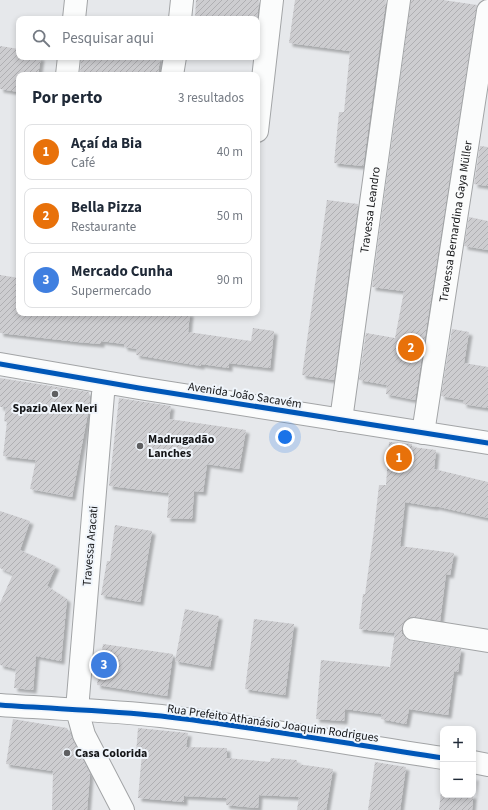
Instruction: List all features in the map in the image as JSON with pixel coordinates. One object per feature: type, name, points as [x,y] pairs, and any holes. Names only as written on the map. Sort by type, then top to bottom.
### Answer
[{"type":"street","points":[[74,16],[76,0]]},
{"type":"street","points":[[180,16],[182,0]]},
{"type":"street","points":[[260,105],[272,0]]},
{"type":"street","name":"Travessa Leandro","points":[[341,420],[399,0]]},
{"type":"street","name":"Travessa Bernardina Gaya Müller","points":[[423,433],[488,11]]},
{"type":"street","points":[[67,72],[69,60]]},
{"type":"street","points":[[172,72],[174,60]]},
{"type":"street","name":"Avenida João Sacavém","points":[[0,364],[488,443]]},
{"type":"street","name":"Travessa Aracati","points":[[77,710],[104,382]]},
{"type":"street","points":[[414,629],[488,641]]},
{"type":"street","name":"Rua Prefeito Athanásio Joaquim Rodrigues","points":[[0,705],[100,710],[162,716],[440,758]]},
{"type":"street","points":[[77,710],[84,735],[123,810]]},
{"type":"street","points":[[476,763],[488,765]]},
{"type":"building","points":[[196,0],[259,0],[257,16],[195,16]]},
{"type":"building","points":[[295,0],[386,0],[363,166],[334,163],[339,112],[344,112],[350,51],[289,43]]},
{"type":"building","points":[[411,0],[443,0],[477,5],[415,400],[386,394],[387,385],[359,380],[366,333],[395,338],[404,291],[372,287]]},
{"type":"building","points":[[0,46],[16,49],[16,60],[40,60],[38,72],[16,72],[16,92],[0,89]]},
{"type":"building","points":[[81,60],[160,60],[158,72],[80,72]]},
{"type":"building","points":[[480,146],[488,147],[488,186],[474,184]]},
{"type":"building","points":[[327,200],[358,204],[334,380],[302,375]]},
{"type":"building","points":[[469,217],[488,221],[488,250],[464,246]]},
{"type":"building","points":[[0,275],[16,278],[16,316],[190,316],[188,332],[251,341],[253,328],[274,331],[270,368],[229,363],[229,368],[201,364],[201,366],[136,355],[137,349],[124,347],[124,344],[101,341],[101,344],[78,342],[0,333]]},
{"type":"building","points":[[452,329],[469,332],[464,363],[488,367],[488,408],[463,404],[464,400],[441,396]]},
{"type":"building","points":[[0,378],[89,392],[90,402],[72,497],[30,489],[36,460],[3,456],[7,422],[4,421],[6,407],[0,407]]},
{"type":"building","points":[[119,398],[171,406],[169,419],[246,430],[239,469],[207,464],[203,492],[194,491],[192,519],[167,518],[169,493],[109,486]]},
{"type":"building","points":[[389,442],[412,444],[412,447],[436,450],[434,469],[488,482],[488,518],[435,506],[405,502],[400,546],[454,553],[450,575],[446,574],[440,621],[410,617],[404,621],[402,627],[402,634],[412,641],[461,649],[458,672],[454,671],[448,715],[409,709],[406,724],[381,719],[382,714],[345,709],[344,721],[316,719],[321,660],[390,667],[395,633],[359,629],[363,594],[365,594],[374,530],[379,485],[386,485]]},
{"type":"building","points":[[0,511],[30,521],[20,550],[56,566],[47,586],[67,599],[61,661],[36,656],[33,690],[14,688],[16,669],[0,665],[0,603],[13,574],[0,568]]},
{"type":"building","points":[[115,525],[152,531],[140,602],[101,595],[107,561],[110,561]]},
{"type":"building","points":[[185,609],[219,616],[210,667],[175,661]]},
{"type":"building","points":[[254,619],[294,624],[285,695],[245,689]]},
{"type":"building","points":[[103,644],[173,654],[167,696],[97,685]]},
{"type":"building","points":[[13,719],[67,728],[90,774],[87,810],[52,810],[53,771],[6,764]]},
{"type":"building","points":[[138,728],[188,733],[186,747],[227,748],[227,758],[270,762],[271,758],[297,760],[297,764],[333,769],[326,810],[297,810],[299,797],[259,795],[258,808],[226,805],[226,798],[184,796],[184,802],[138,798],[142,753],[136,753]]},
{"type":"building","points":[[375,762],[406,767],[400,810],[368,810]]},
{"type":"building","points":[[440,798],[473,798],[472,810],[439,810]]},
{"type":"cycle path","points":[[0,364],[139,388],[488,443]]},
{"type":"cycle path","points":[[0,705],[141,714],[196,720],[440,758]]},
{"type":"place","name":"Bella Pizza","points":[[411,348]]},
{"type":"place","name":"Spazio Alex Neri","points":[[55,394]]},
{"type":"place","name":"Madrugadão Lanches","points":[[140,446]]},
{"type":"place","name":"Açaí da Bia","points":[[399,458]]},
{"type":"place","name":"Mercado Cunha","points":[[104,665]]},
{"type":"place","name":"Casa Colorida","points":[[67,753]]}]
